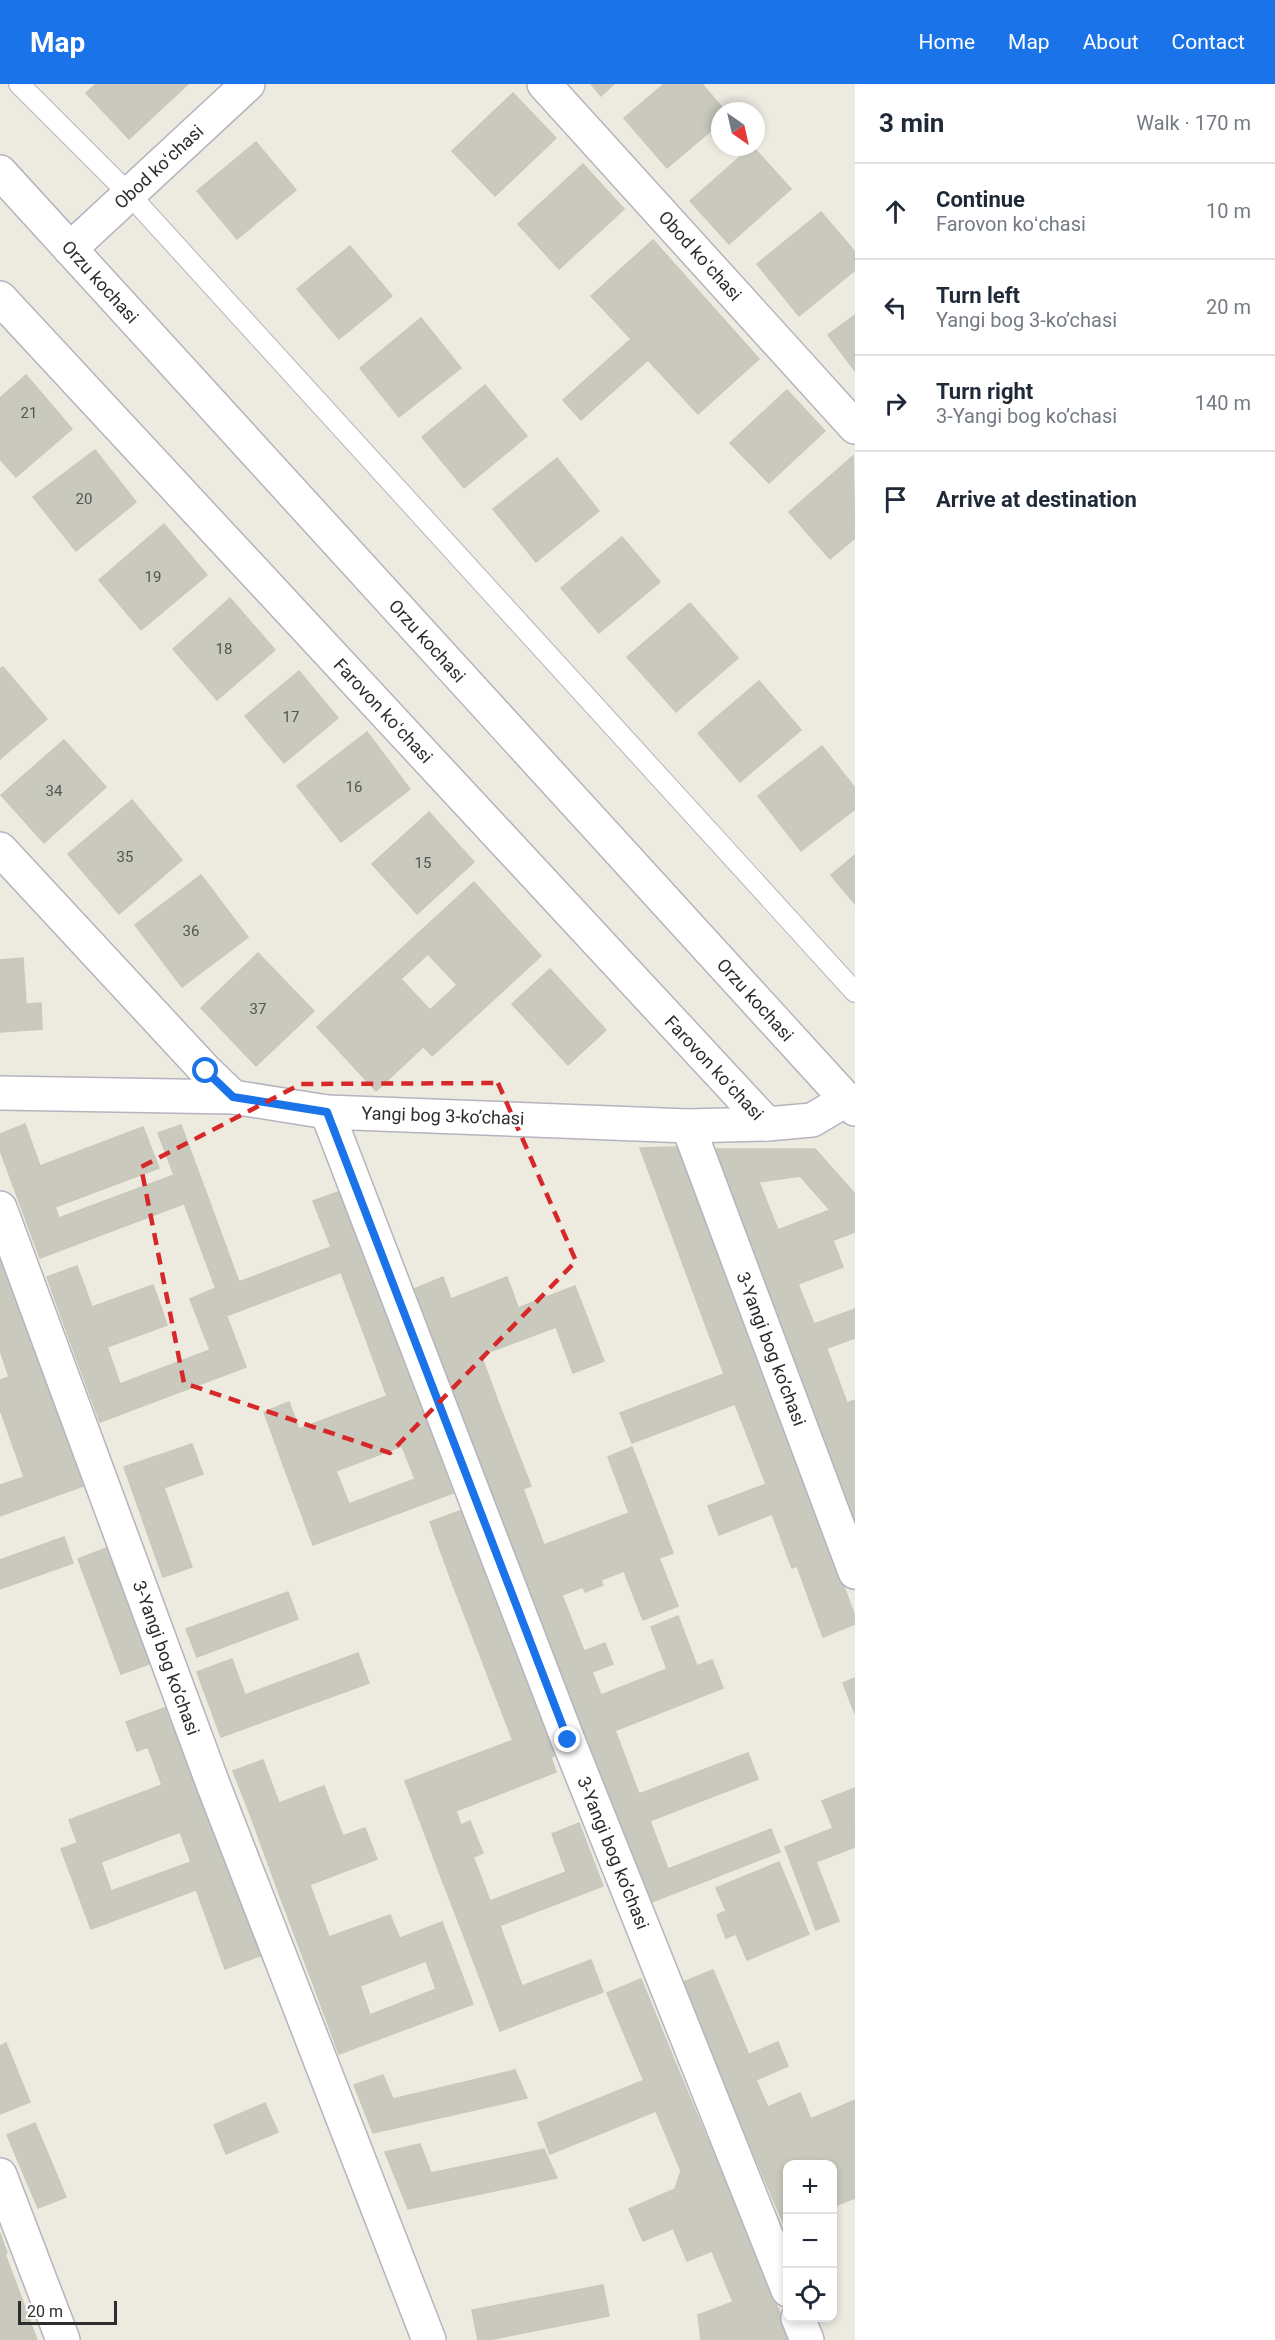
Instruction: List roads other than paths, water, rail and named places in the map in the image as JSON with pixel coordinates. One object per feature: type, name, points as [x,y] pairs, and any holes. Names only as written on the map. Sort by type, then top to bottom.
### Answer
[{"type":"street","name":"Obod koʻchasi","points":[[70,249],[248,84]]},
{"type":"street","name":"Obod koʻchasi","points":[[544,84],[855,427]]},
{"type":"street","name":"Orzu kochasi","points":[[0,172],[851,1105]]},
{"type":"street","name":"Farovon koʻchasi","points":[[0,298],[767,1124]]},
{"type":"street","points":[[0,849],[198,1063],[233,1097]]},
{"type":"street","name":"Yangi bog 3-koʼchasi","points":[[0,1093],[233,1097],[327,1112],[688,1126],[767,1124],[812,1120],[851,1105]]},
{"type":"street","name":"3-Yangi bog koʼchasi","points":[[327,1112],[563,1729],[783,2278]]},
{"type":"street","name":"3-Yangi bog koʼchasi","points":[[688,1126],[855,1572]]},
{"type":"street","name":"3-Yangi bog koʼchasi","points":[[0,1208],[213,1784],[429,2340]]},
{"type":"street","points":[[0,2175],[63,2340]]},
{"type":"street","points":[[800,2322],[807,2340]]},
{"type":"lane","points":[[19,84],[129,194],[855,993]]}]
